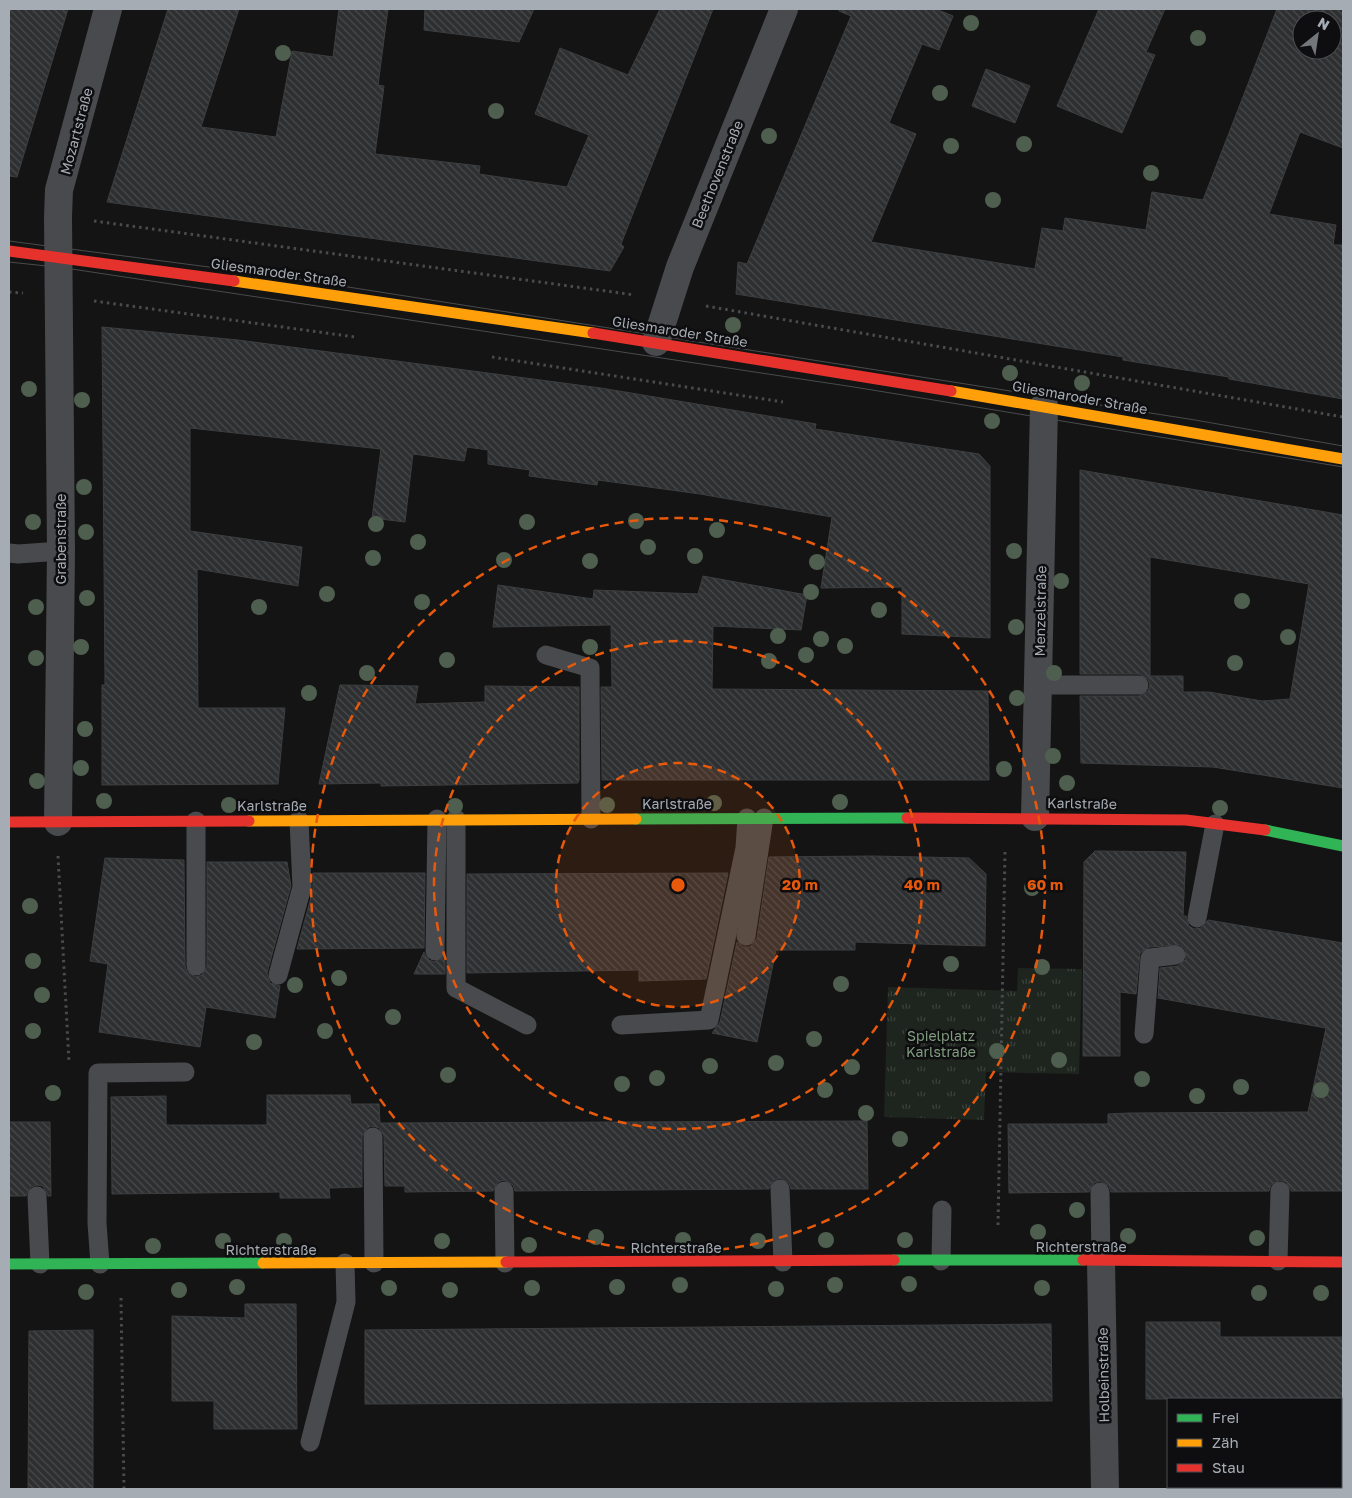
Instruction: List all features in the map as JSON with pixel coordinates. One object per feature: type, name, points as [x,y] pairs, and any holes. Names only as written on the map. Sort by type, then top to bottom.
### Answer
[{"type":"street","name":"Mozartstraße","points":[[58,256],[59,190],[108,9]]},
{"type":"street","name":"Beethovenstraße","points":[[656,342],[680,267],[784,9]]},
{"type":"street","name":"Gliesmaroder Straße","points":[[9,251],[58,256],[656,342],[1044,406],[1343,459]]},
{"type":"street","name":"Grabenstraße","points":[[58,256],[61,551],[58,822]]},
{"type":"street","name":"Menzelstraße","points":[[1036,817],[1044,406]]},
{"type":"street","name":"Karlstraße","points":[[9,822],[1036,817],[1186,820],[1274,831],[1343,846]]},
{"type":"street","name":"Richterstraße","points":[[9,1264],[998,1260],[1343,1262]]},
{"type":"street","name":"Holbeinstraße","points":[[1101,1261],[1105,1489]]},
{"type":"lane","points":[[9,553],[61,551]]},
{"type":"lane","points":[[546,655],[590,668],[591,819]]},
{"type":"lane","points":[[1038,685],[1139,685]]},
{"type":"lane","points":[[746,936],[755,818]]},
{"type":"lane","points":[[621,1025],[709,1020],[745,848],[755,818]]},
{"type":"lane","points":[[435,952],[437,819]]},
{"type":"lane","points":[[456,819],[456,988],[527,1025]]},
{"type":"lane","points":[[196,820],[196,966]]},
{"type":"lane","points":[[278,975],[302,887],[299,820]]},
{"type":"lane","points":[[1196,918],[1215,824]]},
{"type":"lane","points":[[1144,1034],[1150,958],[1176,955]]},
{"type":"lane","points":[[100,1264],[97,1224],[98,1074],[185,1072]]},
{"type":"lane","points":[[373,1137],[374,1263]]},
{"type":"lane","points":[[780,1189],[783,1262]]},
{"type":"lane","points":[[504,1191],[505,1263]]},
{"type":"lane","points":[[1278,1261],[1280,1191]]},
{"type":"lane","points":[[1100,1192],[1101,1261]]},
{"type":"lane","points":[[37,1196],[40,1264]]},
{"type":"lane","points":[[941,1261],[942,1210]]},
{"type":"lane","points":[[310,1442],[346,1302],[345,1263]]},
{"type":"path","points":[[58,217],[670,300],[1343,417]]},
{"type":"path","points":[[9,292],[363,338]]},
{"type":"path","points":[[488,356],[789,402]]},
{"type":"path","points":[[998,1260],[1005,846],[1036,817]]},
{"type":"path","points":[[58,822],[69,1068]]},
{"type":"path","points":[[120,1264],[124,1489]]},
{"type":"green space","name":"Spielplatz Karlstraße","points":[[1018,968],[1082,969],[1079,1074],[986,1072],[984,1120],[884,1117],[888,987],[1017,991]]},
{"type":"building","points":[[9,9],[68,9],[17,177],[9,176]]},
{"type":"building","points":[[168,9],[239,9],[201,127],[276,137],[292,51],[333,57],[339,9],[388,9],[378,85],[384,86],[375,154],[480,166],[479,174],[567,187],[589,135],[535,114],[560,48],[628,75],[660,9],[713,9],[621,244],[624,247],[610,271],[107,202]]},
{"type":"building","points":[[425,9],[534,9],[519,42],[424,30]]},
{"type":"building","points":[[839,9],[936,9],[953,16],[939,50],[922,44],[889,123],[916,134],[871,242],[1035,269],[1042,228],[1063,231],[1065,218],[1146,230],[1152,192],[1203,200],[1277,9],[1343,9],[1343,148],[1300,132],[1269,214],[1336,225],[1333,245],[1343,245],[1343,399],[1229,379],[1229,377],[1123,360],[1123,357],[736,294],[738,262],[747,264],[851,16],[839,11]]},
{"type":"building","points":[[1099,9],[1165,9],[1146,52],[1155,55],[1122,133],[1057,106]]},
{"type":"building","points":[[986,69],[1030,86],[1015,123],[972,106]]},
{"type":"building","points":[[102,327],[238,340],[601,388],[816,424],[815,429],[979,454],[990,466],[990,638],[902,634],[902,587],[821,588],[832,517],[700,494],[598,480],[597,485],[529,476],[530,470],[488,464],[488,450],[467,447],[464,461],[413,454],[405,522],[372,518],[381,449],[190,428],[190,531],[302,547],[298,586],[197,569],[198,708],[285,708],[278,784],[102,785],[102,685],[105,685]]},
{"type":"building","points":[[1080,470],[1343,515],[1343,788],[1213,767],[1081,763],[1080,696],[1139,696],[1148,691],[1150,685],[1148,679],[1139,674],[1080,674]],"holes":[[[1150,557],[1309,584],[1290,699],[1262,701],[1209,692],[1183,692],[1183,676],[1150,676]]]},
{"type":"building","points":[[703,576],[807,595],[801,630],[713,626],[712,689],[988,691],[989,780],[602,780],[601,687],[612,687],[611,625],[493,627],[498,585],[593,599],[594,590],[698,594]]},
{"type":"building","points":[[340,685],[418,686],[415,704],[485,702],[485,686],[579,687],[578,783],[381,786],[381,783],[319,784]]},
{"type":"building","points":[[1095,851],[1186,852],[1183,916],[1186,916],[1189,926],[1194,929],[1201,928],[1208,920],[1343,943],[1343,1191],[1291,1191],[1286,1182],[1280,1180],[1271,1185],[1269,1191],[1111,1192],[1109,1186],[1100,1181],[1094,1183],[1089,1192],[1009,1193],[1008,1124],[1108,1124],[1108,1114],[1129,1113],[1308,1112],[1326,1028],[1158,998],[1160,968],[1178,966],[1186,959],[1185,949],[1180,945],[1149,947],[1140,953],[1136,994],[1120,992],[1120,1056],[1083,1056],[1084,862]]},
{"type":"building","points":[[872,856],[969,858],[986,874],[985,946],[855,942],[855,950],[776,950],[757,1042],[712,1033],[720,1022],[737,942],[744,947],[750,947],[757,938],[769,857]]},
{"type":"building","points":[[105,858],[184,860],[185,966],[187,972],[196,977],[202,975],[207,966],[207,862],[287,862],[291,886],[267,973],[270,983],[280,986],[275,1018],[206,1007],[200,1047],[99,1032],[108,964],[90,961]]},
{"type":"building","points":[[313,873],[425,873],[424,948],[297,949],[313,890]]},
{"type":"building","points":[[728,873],[706,979],[639,981],[639,970],[467,973],[467,874]]},
{"type":"building","points":[[424,952],[429,960],[434,962],[445,956],[445,974],[414,974]]},
{"type":"building","points":[[267,1095],[350,1095],[351,1104],[379,1104],[380,1123],[867,1121],[868,1189],[791,1189],[789,1183],[780,1178],[774,1180],[769,1189],[515,1191],[513,1185],[504,1180],[498,1182],[493,1191],[405,1192],[405,1186],[385,1186],[384,1136],[379,1128],[372,1126],[367,1128],[362,1137],[362,1187],[329,1188],[330,1198],[280,1198],[280,1192],[112,1194],[111,1097],[166,1096],[166,1125],[267,1125]]},
{"type":"building","points":[[9,1122],[50,1122],[51,1196],[48,1196],[43,1186],[37,1185],[31,1187],[26,1196],[9,1196]]},
{"type":"building","points":[[245,1304],[296,1304],[297,1429],[214,1429],[214,1401],[172,1401],[172,1316],[245,1318]]},
{"type":"building","points":[[1146,1322],[1220,1322],[1220,1337],[1343,1337],[1343,1399],[1146,1399]]},
{"type":"building","points":[[1051,1324],[1052,1401],[365,1404],[365,1330]]},
{"type":"building","points":[[93,1330],[93,1489],[28,1489],[29,1331]]},
{"type":"tram line","points":[[9,241],[278,276],[1195,420],[1343,446]]},
{"type":"tram line","points":[[9,262],[65,268],[854,387],[1343,467]]},
{"type":"traffic: fast","points":[[636,819],[907,818]]},
{"type":"traffic: fast","points":[[1265,830],[1343,846]]},
{"type":"traffic: fast","points":[[894,1260],[1083,1260]]},
{"type":"traffic: fast","points":[[9,1264],[263,1263]]},
{"type":"traffic: slow","points":[[234,281],[593,333]]},
{"type":"traffic: slow","points":[[951,391],[1343,459]]},
{"type":"traffic: slow","points":[[249,821],[636,819]]},
{"type":"traffic: slow","points":[[263,1263],[506,1262]]},
{"type":"traffic: jam","points":[[9,251],[234,281]]},
{"type":"traffic: jam","points":[[593,333],[951,391]]},
{"type":"traffic: jam","points":[[907,818],[1186,820],[1265,830]]},
{"type":"traffic: jam","points":[[9,822],[249,821]]},
{"type":"traffic: jam","points":[[506,1262],[894,1260]]},
{"type":"traffic: jam","points":[[1083,1260],[1343,1262]]}]
